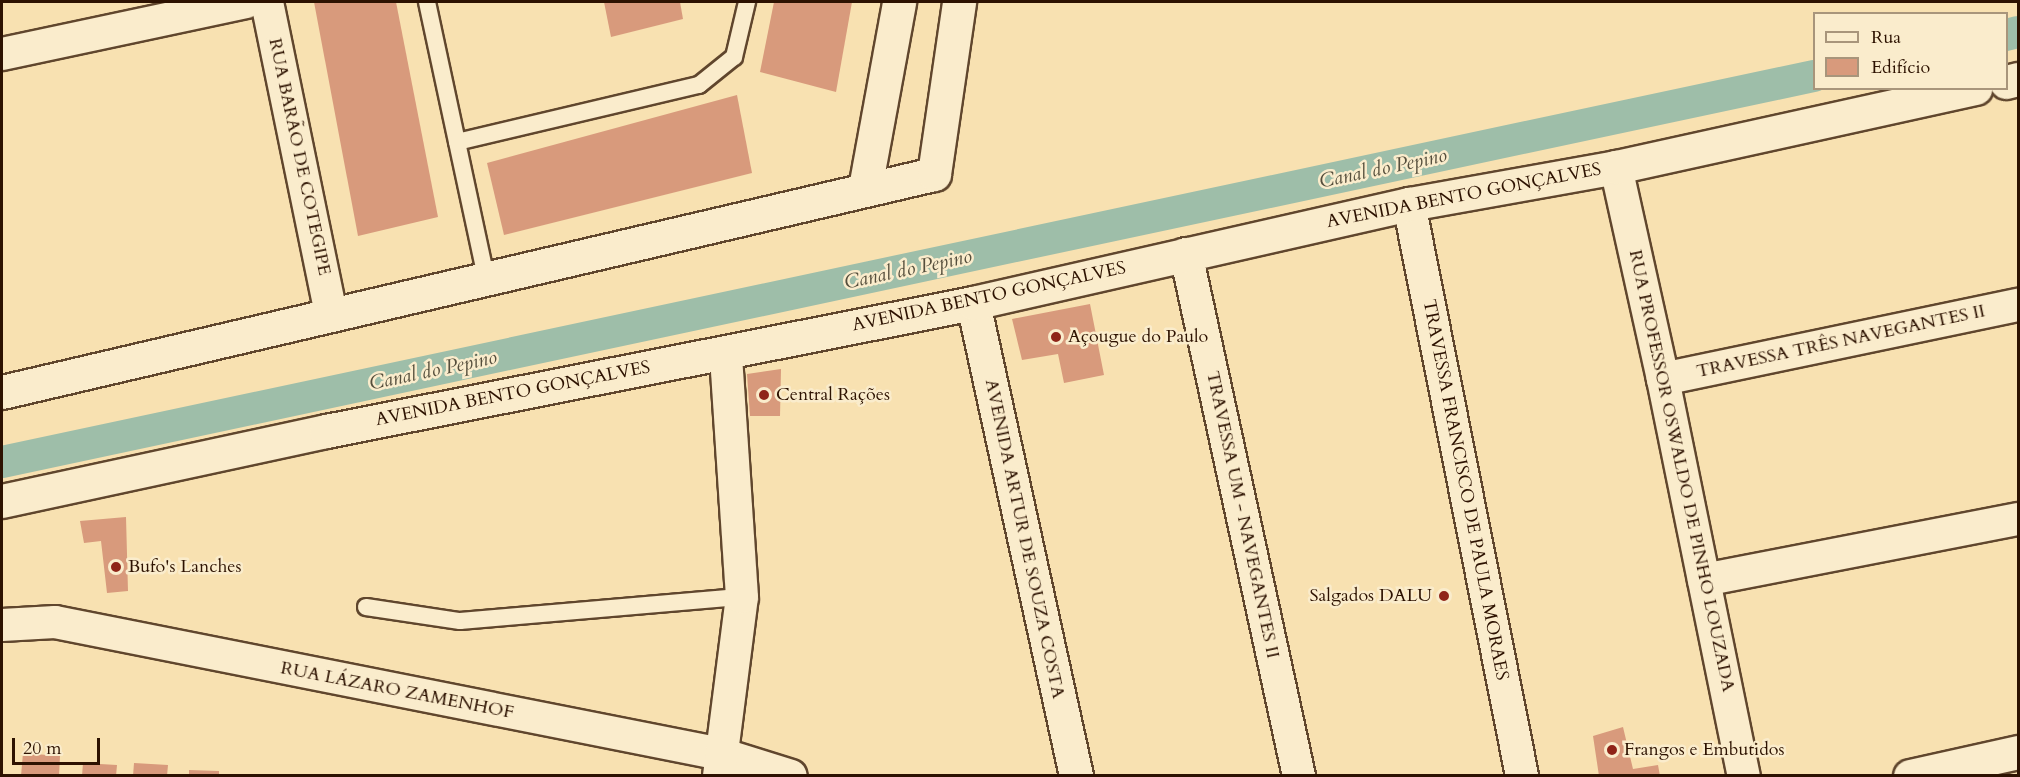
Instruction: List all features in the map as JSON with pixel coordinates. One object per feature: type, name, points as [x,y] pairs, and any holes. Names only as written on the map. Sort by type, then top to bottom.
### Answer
[{"type":"main road","points":[[865,188],[900,2]]},
{"type":"main road","points":[[2,392],[865,188],[934,174],[959,2]]},
{"type":"main road","name":"AVENIDA BENTO GONÇALVES","points":[[2,501],[326,431],[973,303],[1409,204],[1616,167],[1966,90]]},
{"type":"main road","name":"AVENIDA ARTUR DE SOUZA COSTA","points":[[973,303],[1076,776]]},
{"type":"main road","points":[[1910,776],[1981,768],[2019,752]]},
{"type":"street","points":[[2,54],[246,2]]},
{"type":"street","name":"RUA BARÃO DE COTEGIPE","points":[[267,2],[331,313]]},
{"type":"street","name":"RUA PROFESSOR OSWALDO DE PINHO LOUZADA","points":[[1616,167],[1663,379],[1744,776]]},
{"type":"street","name":"TRAVESSA FRANCISCO DE PAULA MORAES","points":[[1409,204],[1522,776]]},
{"type":"street","name":"TRAVESSA UM - NAVEGANTES II","points":[[1186,254],[1299,776]]},
{"type":"street","name":"TRAVESSA TRÊS NAVEGANTES II","points":[[1663,379],[2019,305]]},
{"type":"street","points":[[720,765],[742,597],[726,353]]},
{"type":"street","points":[[1704,580],[2019,519]]},
{"type":"street","name":"RUA LÁZARO ZAMENHOF","points":[[2,625],[55,622],[720,765],[790,776]]},
{"type":"lane","points":[[427,2],[486,278]]},
{"type":"lane","points":[[457,142],[699,85],[734,57],[747,2]]},
{"type":"lane","points":[[366,607],[460,621],[742,597]]},
{"type":"building","points":[[314,2],[396,2],[438,217],[358,236]]},
{"type":"building","points":[[604,2],[680,2],[683,19],[611,37]]},
{"type":"building","points":[[774,2],[852,2],[836,92],[760,72]]},
{"type":"building","points":[[737,95],[752,173],[504,235],[487,163]]},
{"type":"building","name":"Açougue do Paulo","points":[[1090,304],[1104,375],[1064,383],[1058,354],[1022,360],[1012,319]]},
{"type":"building","name":"Central Rações","points":[[781,369],[780,416],[750,416],[747,374]]},
{"type":"building","name":"Bufo's Lanches","points":[[126,517],[128,591],[107,593],[101,541],[84,543],[80,521]]},
{"type":"building","name":"Frangos e Embutidos","points":[[1623,727],[1633,769],[1658,765],[1660,776],[1599,776],[1593,736]]},
{"type":"building","points":[[23,753],[60,756],[59,776],[21,776]]},
{"type":"building","points":[[83,763],[117,765],[116,776],[82,776]]},
{"type":"building","points":[[134,763],[168,765],[167,776],[133,776]]},
{"type":"building","points":[[189,770],[219,771],[219,776],[189,776]]},
{"type":"waterway","name":"Canal do Pepino","points":[[2008,34],[2018,32]]},
{"type":"waterway","name":"Canal do Pepino","points":[[2,462],[1813,76]]},
{"type":"place","name":"Açougue do Paulo","points":[[1056,337]]},
{"type":"place","name":"Central Rações","points":[[764,395]]},
{"type":"place","name":"Bufo's Lanches","points":[[116,567]]},
{"type":"place","name":"Salgados DALU","points":[[1444,596]]},
{"type":"place","name":"Frangos e Embutidos","points":[[1612,750]]}]
